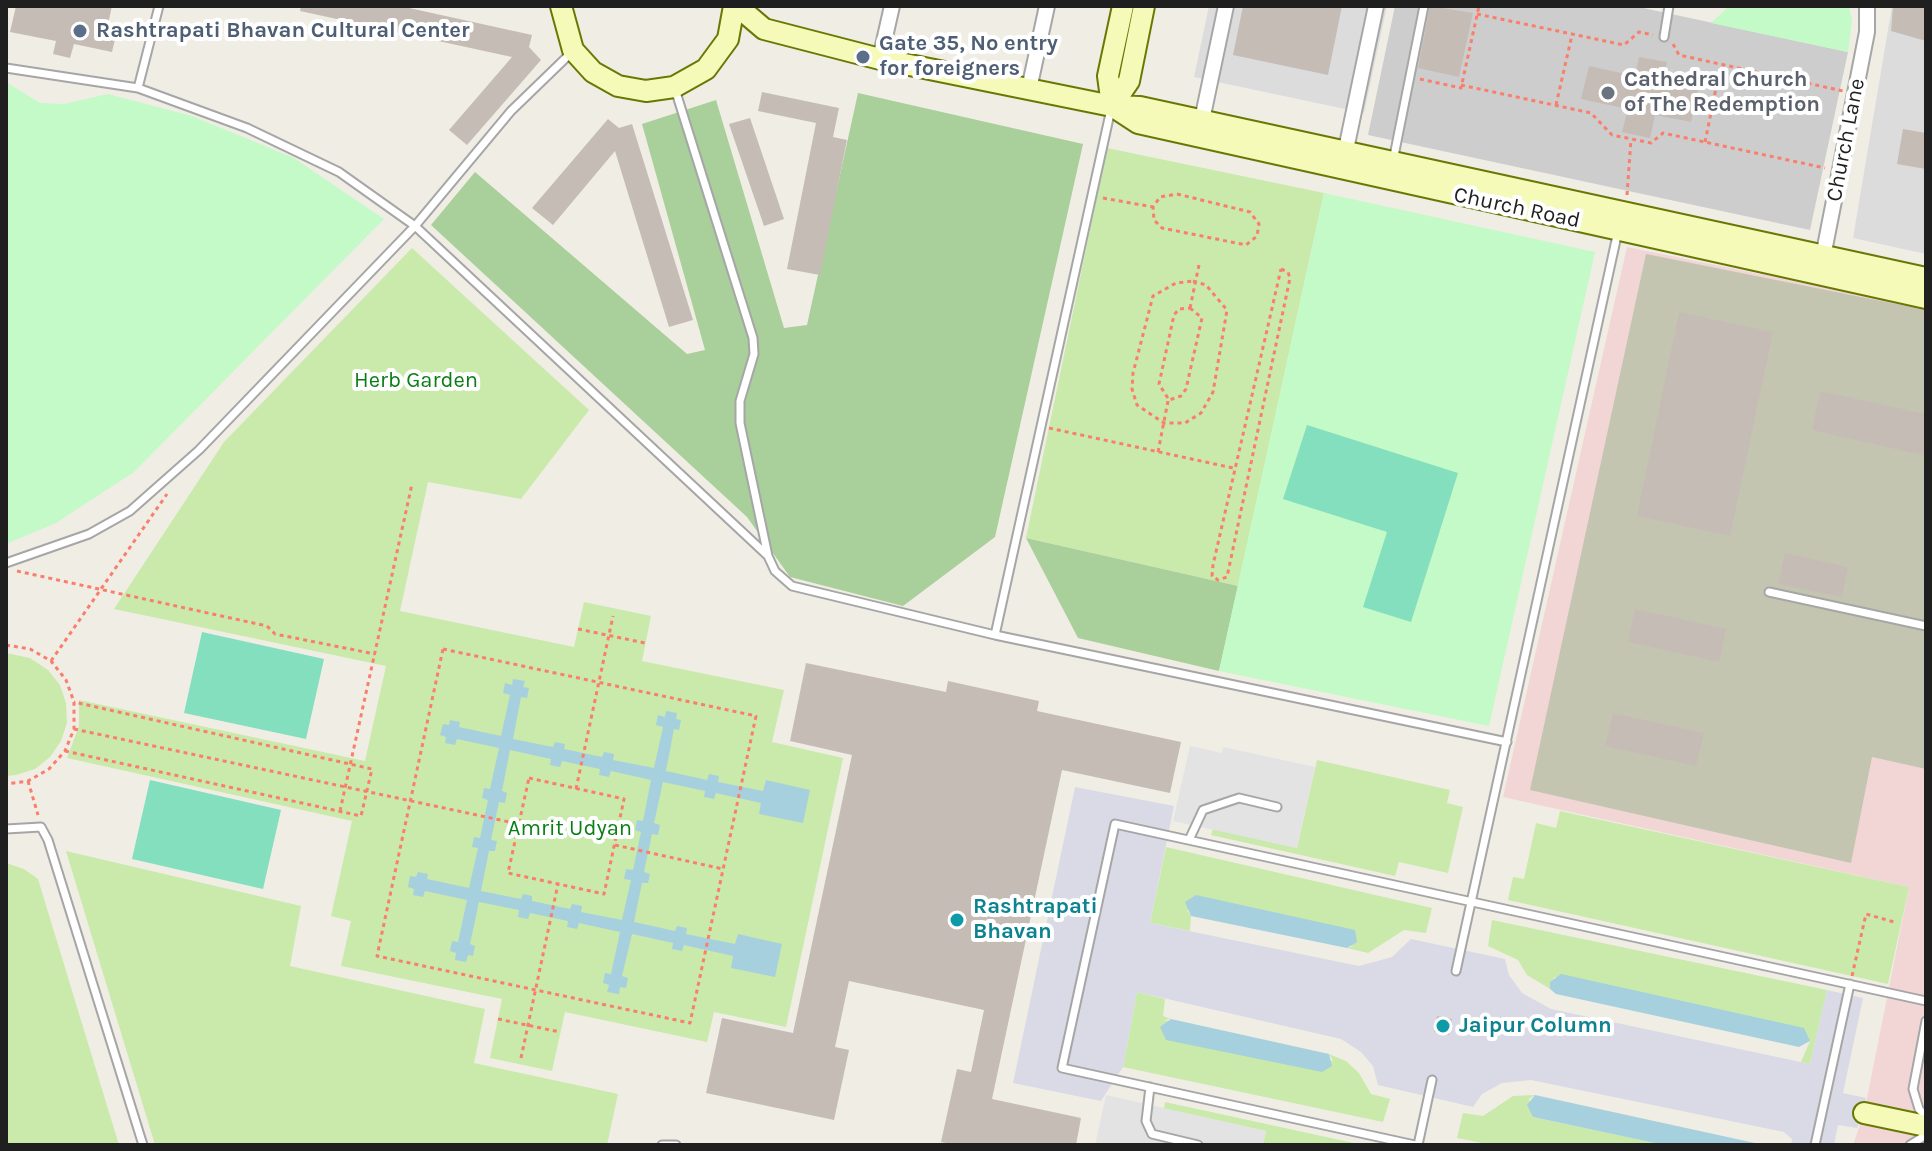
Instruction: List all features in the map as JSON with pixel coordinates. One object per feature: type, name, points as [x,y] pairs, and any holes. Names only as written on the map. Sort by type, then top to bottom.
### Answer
[{"type":"street","points":[[561,6],[573,50],[593,72],[618,86],[646,91],[674,87],[706,69],[728,39],[735,6]]},
{"type":"street","name":"Church Road","points":[[735,6],[764,29],[880,59],[1112,106],[1140,107],[1202,120],[1345,154],[1400,171]]},
{"type":"street","points":[[880,59],[892,6]]},
{"type":"street","points":[[1029,89],[1047,6]]},
{"type":"street","points":[[1112,106],[1108,76],[1123,6]]},
{"type":"street","points":[[1112,106],[1129,81],[1144,6]]},
{"type":"street","points":[[1202,120],[1226,6]]},
{"type":"street","points":[[1345,154],[1376,6]]},
{"type":"street","name":"Church Lane","points":[[1822,264],[1867,32],[1867,6]]},
{"type":"street","points":[[728,39],[764,29]]},
{"type":"street","name":"Church Road","points":[[1112,106],[1138,123],[1400,171],[1822,264],[1926,278]]},
{"type":"street","name":"Church Road","points":[[1822,264],[1926,298]]},
{"type":"street","points":[[1864,1113],[1926,1126]]},
{"type":"lane","points":[[138,88],[159,6]]},
{"type":"lane","points":[[1400,171],[1409,77],[1424,6]]},
{"type":"lane","points":[[1664,37],[1669,6]]},
{"type":"lane","points":[[6,564],[89,534],[130,511],[199,450],[415,226],[511,111],[573,50]]},
{"type":"lane","points":[[6,68],[138,88],[247,128],[339,172],[415,226],[768,556]]},
{"type":"lane","points":[[674,87],[753,338],[754,354],[740,401],[740,423],[768,556],[775,571],[792,586],[995,635],[1507,742]]},
{"type":"lane","points":[[995,635],[1112,106]]},
{"type":"lane","points":[[1456,971],[1622,221]]},
{"type":"lane","points":[[1769,592],[1926,626]]},
{"type":"lane","points":[[1189,840],[1203,810],[1239,798],[1277,807]]},
{"type":"lane","points":[[1432,1080],[1416,1145],[1062,1068],[1115,824],[1926,1001]]},
{"type":"lane","points":[[6,829],[41,827],[143,1145]]},
{"type":"lane","points":[[1815,1145],[1850,984]]},
{"type":"lane","points":[[1926,1021],[1913,1089],[1919,1109],[1926,1117]]},
{"type":"lane","points":[[1150,1087],[1146,1121],[1152,1134],[1198,1145]]},
{"type":"lane","points":[[1910,1145],[1926,1135]]},
{"type":"lane","points":[[662,1145],[676,1145]]},
{"type":"path","points":[[1409,77],[1461,88],[1479,6]]},
{"type":"path","points":[[1477,14],[1624,45],[1639,32],[1669,38],[1679,55],[1855,94]]},
{"type":"path","points":[[1556,105],[1572,34]]},
{"type":"path","points":[[1705,142],[1721,64]]},
{"type":"path","points":[[1461,85],[1591,113],[1612,135],[1651,143],[1663,133],[1840,172]]},
{"type":"path","points":[[1622,221],[1631,139]]},
{"type":"path","points":[[1177,194],[1250,212],[1259,224],[1257,236],[1246,245],[1162,228],[1154,220],[1153,207],[1160,197],[1177,194]]},
{"type":"path","points":[[1091,196],[1153,207]]},
{"type":"path","points":[[1190,308],[1199,265]]},
{"type":"path","points":[[1281,269],[1288,272],[1290,278],[1227,577],[1218,580],[1212,576],[1213,565],[1235,469],[1278,274],[1281,269]]},
{"type":"path","points":[[1196,282],[1206,285],[1227,310],[1213,392],[1201,413],[1185,423],[1164,423],[1137,405],[1132,389],[1133,373],[1153,296],[1176,283],[1196,282]]},
{"type":"path","points":[[1158,452],[1169,400],[1159,384],[1174,315],[1179,309],[1190,308],[1202,318],[1186,389],[1181,396],[1169,400]]},
{"type":"path","points":[[1042,426],[1235,469]]},
{"type":"path","points":[[340,811],[412,484]]},
{"type":"path","points":[[51,661],[98,589],[172,488]]},
{"type":"path","points":[[6,564],[17,571],[375,654]]},
{"type":"path","points":[[576,789],[613,616]]},
{"type":"path","points":[[578,629],[645,643]]},
{"type":"path","points":[[6,645],[30,649],[51,661],[66,680],[74,702],[74,729],[65,751],[49,769],[28,781],[6,784]]},
{"type":"path","points":[[443,649],[599,683],[756,716],[690,1023],[377,956],[443,649]]},
{"type":"path","points":[[65,751],[361,816],[372,769],[74,702]]},
{"type":"path","points":[[74,729],[519,824]]},
{"type":"path","points":[[529,778],[576,789],[624,799],[604,894],[508,873],[529,778]]},
{"type":"path","points":[[28,781],[41,827]]},
{"type":"path","points":[[615,845],[723,869]]},
{"type":"path","points":[[521,1058],[558,884]]},
{"type":"path","points":[[1850,984],[1866,914],[1894,922]]},
{"type":"path","points":[[498,1019],[560,1032]]},
{"type":"shaded area","points":[[1209,6],[1387,6],[1364,113],[1194,77]]},
{"type":"shaded area","name":"Cathedral Church of The Redemption","points":[[1395,6],[1634,6],[1848,52],[1810,230],[1368,135]]},
{"type":"shaded area","points":[[1892,6],[1926,6],[1926,254],[1853,238]]},
{"type":"shaded area","points":[[1627,247],[1926,308],[1926,1145],[1853,1145],[1864,1113],[1909,887],[1503,797]]},
{"type":"shaded area","points":[[1646,254],[1926,310],[1926,769],[1872,757],[1851,863],[1530,790]]},
{"type":"shaded area","points":[[1190,746],[1222,753],[1223,747],[1315,767],[1297,848],[1173,821]]},
{"type":"shaded area","points":[[1075,787],[1174,806],[1150,923],[1359,966],[1392,957],[1411,939],[1505,959],[1509,975],[1522,993],[1551,1009],[1810,1064],[1827,990],[1863,998],[1843,1093],[1866,1098],[1864,1113],[1857,1128],[1838,1125],[1834,1145],[1791,1145],[1792,1139],[1784,1132],[1531,1080],[1502,1083],[1482,1094],[1473,1107],[1378,1085],[1373,1066],[1361,1052],[1341,1039],[1137,992],[1123,1067],[1101,1101],[1013,1083]]},
{"type":"shaded area","points":[[1106,1095],[1266,1131],[1263,1145],[1095,1145]]},
{"type":"green space","points":[[1729,6],[1849,6],[1852,20],[1848,52],[1711,23]]},
{"type":"green space","points":[[6,82],[40,103],[64,104],[108,94],[192,116],[294,158],[384,219],[134,472],[56,523],[6,544]]},
{"type":"green space","points":[[858,93],[1083,144],[995,537],[903,606],[790,577],[747,517],[431,225],[475,172],[687,354],[705,350],[642,124],[716,100],[784,328],[807,325]]},
{"type":"green space","points":[[1107,148],[1324,193],[1238,586],[1026,538]]},
{"type":"green space","points":[[1324,193],[1595,252],[1489,726],[1219,671]]},
{"type":"green space","points":[[412,248],[589,410],[521,499],[428,482],[400,611],[574,647],[584,602],[651,616],[642,661],[784,690],[772,742],[843,758],[786,1027],[714,1012],[707,1042],[565,1012],[552,1071],[490,1058],[502,999],[341,966],[351,921],[331,916],[352,821],[67,758],[79,726],[79,700],[365,761],[386,666],[114,609],[224,442]]},
{"type":"green space","points":[[1307,425],[1458,473],[1411,622],[1363,607],[1387,532],[1283,499]]},
{"type":"green space","points":[[1026,538],[1238,586],[1219,671],[1078,638]]},
{"type":"green space","points":[[202,632],[324,659],[306,739],[184,713]]},
{"type":"green space","points":[[6,653],[30,658],[48,670],[60,685],[66,703],[67,723],[61,741],[50,757],[35,769],[6,776]]},
{"type":"green space","points":[[1317,760],[1450,790],[1447,803],[1463,807],[1448,873],[1399,862],[1395,876],[1211,835],[1213,829],[1297,848]]},
{"type":"green space","points":[[150,780],[281,810],[263,889],[132,859]]},
{"type":"green space","points":[[1560,811],[1909,887],[1888,984],[1508,900],[1513,877],[1524,879],[1536,823],[1556,828]]},
{"type":"green space","points":[[1166,847],[1432,908],[1426,933],[1404,930],[1368,953],[1347,948],[1353,946],[1187,910],[1191,916],[1190,931],[1150,923]]},
{"type":"green space","points":[[66,851],[301,906],[290,966],[485,1009],[474,1063],[618,1094],[607,1145],[155,1145]]},
{"type":"green space","points":[[6,863],[24,869],[38,879],[119,1145],[6,1145]]},
{"type":"green space","points":[[1492,920],[1827,990],[1810,1064],[1801,1062],[1810,1041],[1554,977],[1550,989],[1527,975],[1518,960],[1488,946]]},
{"type":"green space","points":[[1137,992],[1165,999],[1163,1016],[1171,1019],[1164,1020],[1333,1061],[1329,1054],[1346,1061],[1359,1073],[1371,1094],[1390,1099],[1383,1122],[1123,1067]]},
{"type":"green space","points":[[1535,1095],[1529,1099],[1533,1117],[1664,1145],[1492,1145],[1457,1138],[1463,1113],[1483,1116],[1513,1096]]},
{"type":"green space","points":[[1165,1102],[1363,1145],[1263,1145],[1266,1131],[1164,1109]]},
{"type":"water","points":[[513,679],[525,681],[523,687],[529,688],[527,698],[521,697],[513,739],[553,747],[555,742],[565,744],[564,749],[602,757],[604,752],[614,754],[613,760],[654,768],[663,727],[656,725],[658,715],[665,717],[666,711],[677,713],[676,719],[681,720],[679,730],[674,729],[666,771],[707,780],[709,774],[719,776],[718,782],[763,791],[766,780],[810,790],[803,823],[759,814],[761,803],[716,793],[714,799],[704,797],[705,791],[663,782],[654,823],[660,825],[658,835],[652,834],[644,872],[650,874],[648,883],[642,883],[634,922],[675,931],[677,926],[687,928],[686,934],[735,944],[738,934],[782,944],[775,977],[731,968],[733,956],[684,945],[682,951],[672,949],[673,943],[632,934],[622,976],[628,978],[626,988],[620,987],[619,994],[607,992],[609,985],[603,983],[605,973],[611,974],[620,932],[579,923],[577,929],[567,927],[568,921],[530,913],[528,919],[518,917],[519,910],[479,902],[470,944],[475,946],[473,956],[468,955],[466,962],[455,960],[456,953],[450,951],[452,941],[458,942],[467,900],[425,891],[423,897],[413,895],[414,889],[408,887],[410,876],[416,877],[418,872],[428,874],[427,879],[469,888],[478,848],[472,847],[474,837],[480,838],[488,800],[482,798],[484,788],[490,789],[499,748],[457,739],[455,745],[445,743],[446,737],[440,735],[443,724],[449,725],[450,720],[460,722],[459,727],[501,736],[510,695],[503,693],[505,683],[512,685]],"holes":[[[510,750],[551,759],[550,765],[560,767],[562,761],[600,769],[599,775],[609,777],[611,771],[651,780],[643,821],[637,820],[635,830],[641,832],[633,870],[626,869],[624,879],[631,880],[622,920],[581,912],[582,906],[572,904],[570,909],[532,901],[532,896],[523,894],[521,899],[481,891],[489,851],[495,851],[497,841],[491,840],[499,802],[505,803],[507,793],[502,791]]]},
{"type":"water","points":[[1196,895],[1355,930],[1357,942],[1347,948],[1191,916],[1185,902]]},
{"type":"water","points":[[1561,974],[1804,1028],[1810,1041],[1799,1047],[1556,994],[1550,989],[1550,982]]},
{"type":"water","points":[[1171,1019],[1329,1054],[1332,1066],[1322,1072],[1166,1040],[1160,1027]]},
{"type":"water","points":[[1535,1095],[1764,1145],[1664,1145],[1533,1117],[1527,1105]]},
{"type":"building","name":"Rashtrapati Bhavan Cultural Center","points":[[16,6],[112,6],[106,33],[116,35],[112,52],[74,44],[70,58],[53,54],[56,41],[10,32]]},
{"type":"building","points":[[301,6],[400,6],[532,35],[529,47],[541,60],[467,145],[449,130],[512,57],[300,11]]},
{"type":"building","points":[[1243,6],[1342,6],[1328,75],[1233,55]]},
{"type":"building","points":[[1430,6],[1473,13],[1459,77],[1418,68]]},
{"type":"building","points":[[1893,6],[1926,6],[1926,41],[1891,31]]},
{"type":"building","points":[[1639,57],[1667,62],[1663,82],[1698,89],[1691,122],[1655,115],[1650,138],[1622,132],[1628,109],[1581,99],[1589,66],[1635,76]]},
{"type":"building","points":[[762,92],[839,108],[833,137],[847,140],[820,275],[787,269],[816,123],[758,111]]},
{"type":"building","points":[[750,118],[784,219],[764,226],[729,124]]},
{"type":"building","points":[[608,119],[619,128],[632,124],[693,320],[669,327],[615,151],[553,225],[532,208]]},
{"type":"building","points":[[1903,129],[1926,133],[1926,169],[1897,164]]},
{"type":"building","points":[[1679,312],[1773,332],[1730,536],[1637,516]]},
{"type":"building","points":[[1820,391],[1926,414],[1926,456],[1812,430]]},
{"type":"building","points":[[1785,553],[1848,567],[1842,597],[1778,584]]},
{"type":"building","points":[[1635,609],[1726,629],[1719,662],[1628,642]]},
{"type":"building","points":[[806,663],[946,692],[948,681],[1039,701],[1037,711],[1181,742],[1170,793],[1062,770],[992,1099],[1081,1118],[1076,1145],[957,1145],[941,1142],[957,1069],[971,1072],[984,1010],[849,981],[835,1047],[849,1050],[834,1120],[706,1093],[722,1018],[793,1033],[852,755],[790,741]]},
{"type":"building","points":[[1613,713],[1704,733],[1696,766],[1605,746]]},
{"type":"building","name":"Jaipur Column","points":[[1437,1016],[1452,1019],[1449,1035],[1434,1032]]},
{"type":"place","name":"Rashtrapati Bhavan Cultural Center","points":[[80,31]]},
{"type":"place","name":"Gate 35, No entry for foreigners","points":[[863,57]]},
{"type":"place","name":"Cathedral Church of The Redemption","points":[[1608,93]]},
{"type":"place","name":"Rashtrapati Bhavan","points":[[957,920]]},
{"type":"place","name":"Jaipur Column","points":[[1443,1026]]},
{"type":"park label","name":"Herb Garden","points":[[416,381]]},
{"type":"park label","name":"Amrit Udyan","points":[[570,829]]}]
